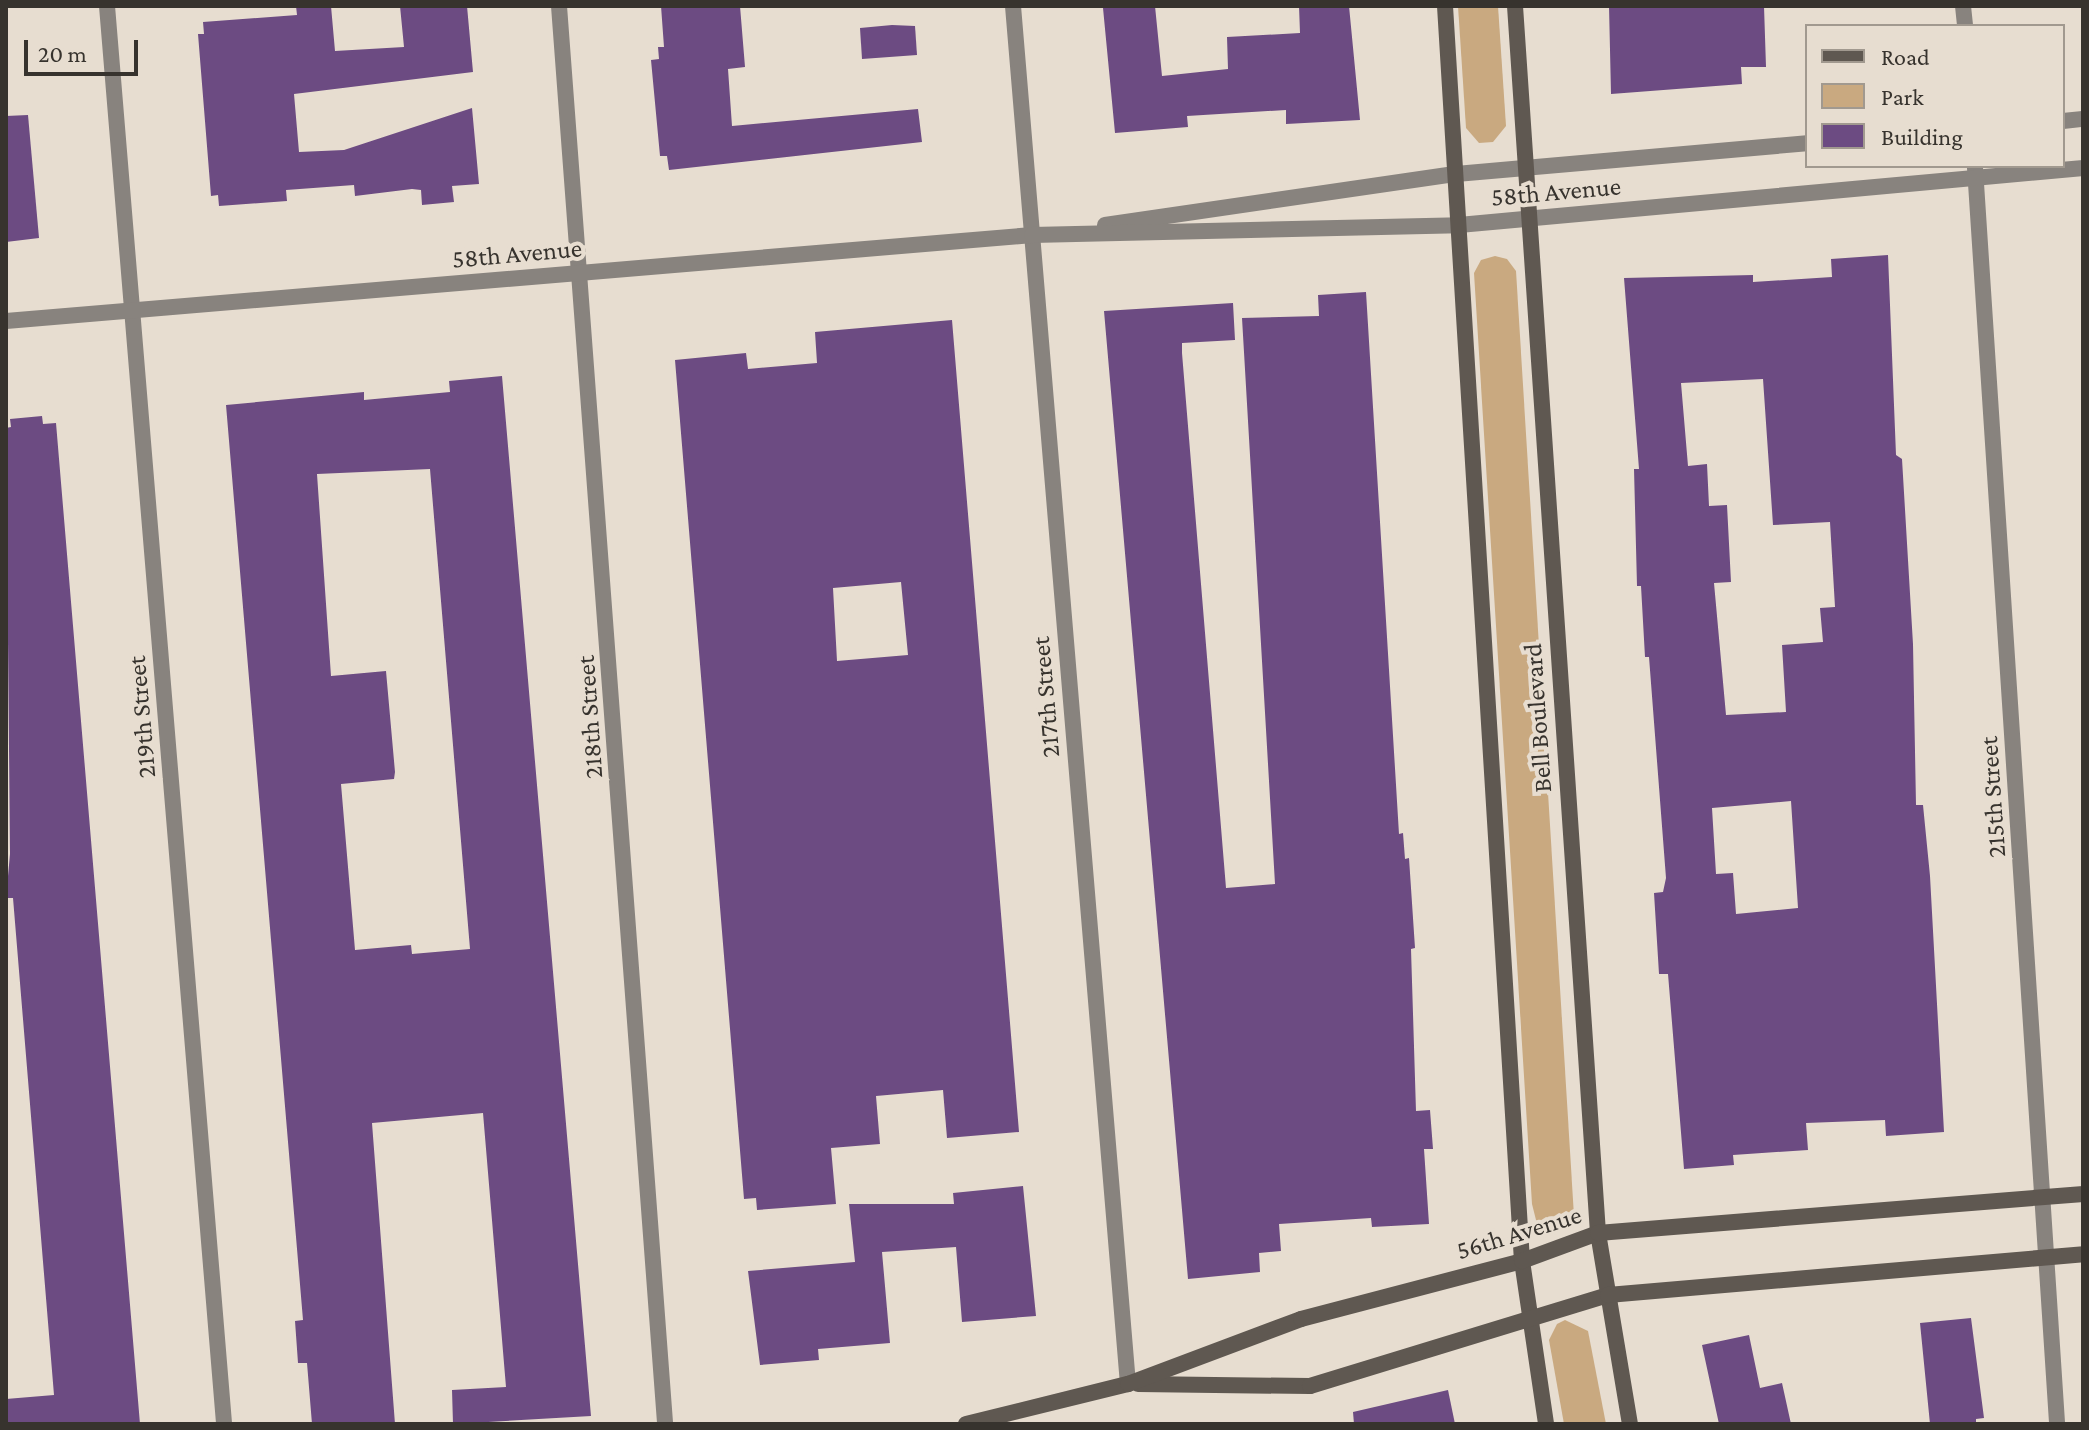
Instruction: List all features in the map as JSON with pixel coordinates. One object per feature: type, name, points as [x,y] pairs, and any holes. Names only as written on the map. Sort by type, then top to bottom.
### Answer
[{"type":"street","name":"219th Street","points":[[107,6],[224,1424]]},
{"type":"street","name":"218th Street","points":[[559,6],[665,1424]]},
{"type":"street","name":"217th Street","points":[[1013,6],[1128,1384]]},
{"type":"street","name":"Bell Boulevard","points":[[1445,6],[1522,1261],[1546,1424]]},
{"type":"street","name":"Bell Boulevard","points":[[1515,6],[1598,1233],[1630,1424]]},
{"type":"street","name":"58th Avenue","points":[[6,321],[1032,235],[1456,174],[1805,143]]},
{"type":"street","name":"58th Avenue","points":[[1032,235],[1459,225],[1976,171],[2083,168]]},
{"type":"street","name":"215th Street","points":[[1976,171],[2057,1424]]},
{"type":"street","name":"56th Avenue","points":[[966,1424],[1128,1384],[1301,1319],[1522,1261],[1598,1233],[2083,1194]]},
{"type":"street","name":"56th Avenue","points":[[1128,1384],[1310,1386],[1608,1295],[2083,1254]]},
{"type":"green space","points":[[1458,6],[1498,6],[1506,126],[1493,142],[1479,143],[1466,128]]},
{"type":"green space","points":[[1495,256],[1507,259],[1516,271],[1574,1216],[1564,1229],[1550,1233],[1537,1224],[1532,1204],[1474,273],[1481,260]]},
{"type":"green space","points":[[1565,1320],[1588,1331],[1606,1424],[1564,1424],[1549,1340],[1557,1324]]},
{"type":"building","points":[[296,6],[331,6],[335,51],[404,47],[400,6],[467,6],[473,72],[294,94],[299,152],[344,150],[472,108],[479,184],[452,186],[454,202],[422,205],[421,190],[355,196],[354,185],[286,190],[287,201],[219,206],[218,195],[211,196],[198,34],[204,34],[203,22],[297,15]]},
{"type":"building","points":[[661,6],[740,6],[745,67],[728,69],[732,126],[918,109],[922,142],[669,170],[667,156],[660,156],[651,60],[659,59],[658,47],[664,47]]},
{"type":"building","points":[[1155,6],[1162,76],[1228,69],[1227,37],[1300,33],[1299,6],[1349,6],[1360,120],[1286,124],[1286,110],[1187,116],[1188,127],[1115,133],[1103,8]]},
{"type":"building","points":[[1609,6],[1764,6],[1766,67],[1741,67],[1742,84],[1611,94]]},
{"type":"building","points":[[915,26],[917,55],[862,59],[860,28]]},
{"type":"building","points":[[28,115],[39,238],[6,242],[6,116]]},
{"type":"building","points":[[1888,255],[1896,455],[1902,459],[1913,644],[1916,805],[1923,805],[1930,876],[1944,1132],[1886,1136],[1885,1120],[1806,1123],[1808,1150],[1733,1155],[1734,1165],[1684,1169],[1668,974],[1659,974],[1654,893],[1663,892],[1666,878],[1649,657],[1645,657],[1641,586],[1637,586],[1634,469],[1639,469],[1624,278],[1753,275],[1753,282],[1832,277],[1831,259]],"holes":[[[1763,379],[1773,525],[1830,522],[1835,607],[1820,608],[1823,642],[1782,645],[1786,712],[1726,715],[1714,583],[1731,582],[1727,505],[1709,506],[1707,464],[1688,466],[1681,383]],[[1791,801],[1798,908],[1736,914],[1733,873],[1716,874],[1712,808]]]},
{"type":"building","points":[[1366,292],[1399,834],[1403,833],[1405,859],[1409,858],[1415,948],[1411,949],[1416,1111],[1430,1110],[1433,1149],[1424,1149],[1429,1224],[1372,1227],[1371,1218],[1279,1224],[1281,1251],[1259,1253],[1260,1272],[1188,1279],[1104,311],[1233,303],[1235,340],[1182,343],[1226,888],[1275,884],[1242,318],[1319,316],[1318,295]]},
{"type":"building","points":[[952,320],[1019,1132],[947,1138],[943,1090],[876,1096],[880,1144],[831,1148],[836,1204],[757,1210],[756,1198],[744,1199],[675,360],[746,353],[748,369],[817,363],[815,332]],"holes":[[[901,582],[908,655],[837,661],[833,588]]]},
{"type":"building","points":[[502,376],[591,1416],[453,1424],[452,1390],[506,1387],[483,1113],[372,1123],[395,1424],[312,1424],[307,1363],[298,1363],[295,1321],[303,1320],[226,405],[364,392],[364,400],[450,392],[449,381]],"holes":[[[430,469],[470,949],[412,954],[411,945],[355,950],[341,784],[394,779],[395,772],[386,671],[331,676],[317,474]]]},
{"type":"building","points":[[42,416],[43,424],[56,423],[140,1424],[6,1424],[6,1399],[54,1395],[13,898],[6,898],[10,854],[6,428],[11,427],[10,419]]},
{"type":"building","points":[[1023,1186],[1036,1316],[962,1322],[956,1247],[882,1252],[890,1343],[818,1349],[819,1360],[760,1365],[748,1271],[855,1262],[849,1204],[954,1204],[953,1193]]},
{"type":"building","points":[[1971,1318],[1984,1418],[1976,1419],[1976,1424],[1930,1424],[1920,1323]]},
{"type":"building","points":[[1749,1335],[1760,1388],[1782,1383],[1791,1424],[1719,1424],[1702,1345]]},
{"type":"building","points":[[1448,1390],[1455,1424],[1354,1424],[1353,1412]]}]
